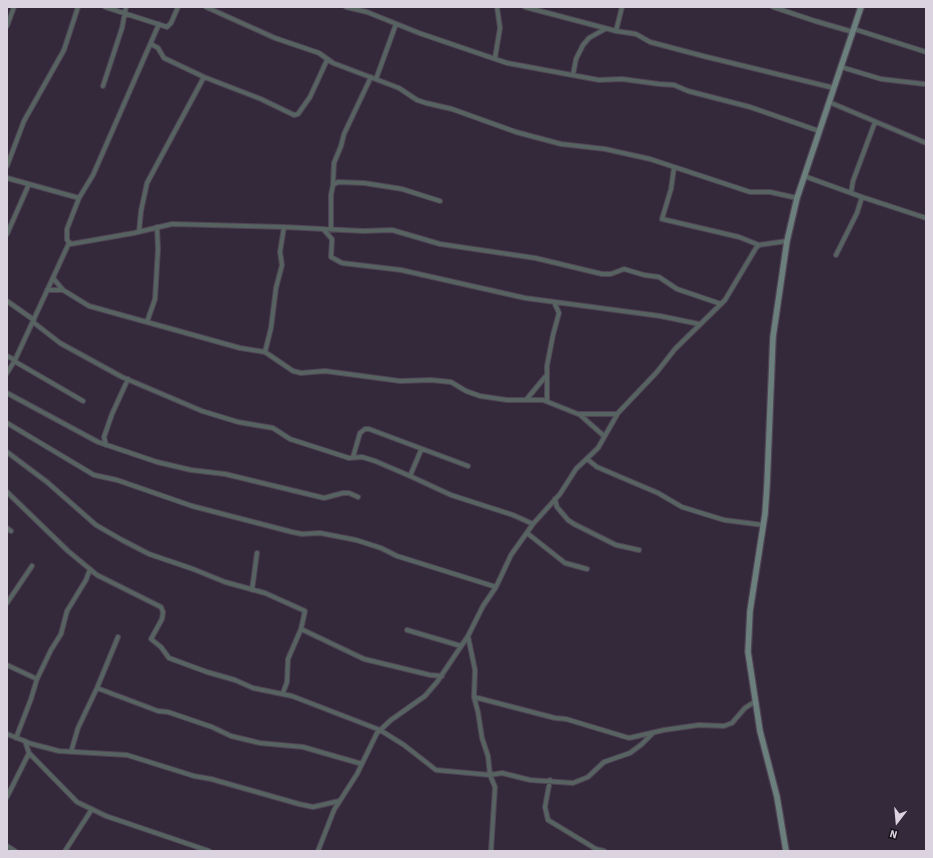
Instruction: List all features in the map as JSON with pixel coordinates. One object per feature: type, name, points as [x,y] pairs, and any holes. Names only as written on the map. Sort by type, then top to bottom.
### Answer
[{"type":"street","points":[[7,26],[14,7]]},
{"type":"street","points":[[7,166],[24,122],[64,50],[78,7]]},
{"type":"street","points":[[105,7],[169,26],[178,7]]},
{"type":"street","points":[[103,86],[122,28],[123,13],[126,7]]},
{"type":"street","points":[[206,7],[275,38],[319,53],[327,60],[404,90],[417,100],[452,109],[516,132],[561,144],[605,149],[650,159],[750,192],[770,192],[797,198]]},
{"type":"street","points":[[346,7],[367,12],[396,24],[520,66],[599,80],[622,79],[659,84],[674,84],[688,91],[750,107],[819,131]]},
{"type":"street","points":[[494,58],[500,28],[498,7]]},
{"type":"street","points":[[525,7],[616,32],[636,34],[655,44],[834,88]]},
{"type":"street","points":[[616,32],[622,7]]},
{"type":"street","points":[[774,7],[815,21],[854,30],[926,52]]},
{"type":"street","points":[[786,851],[777,797],[760,731],[748,652],[750,610],[763,525],[767,485],[773,337],[787,241],[797,198],[861,7]]},
{"type":"street","points":[[7,373],[15,360],[69,243],[67,240],[67,229],[79,198],[93,175],[159,24]]},
{"type":"street","points":[[331,229],[330,209],[334,163],[348,124],[373,78],[396,24]]},
{"type":"street","points":[[573,75],[576,59],[582,45],[589,38],[606,29]]},
{"type":"street","points":[[150,44],[158,48],[164,58],[204,77],[261,99],[294,115],[298,114],[310,97],[327,60]]},
{"type":"street","points":[[841,66],[881,79],[924,84]]},
{"type":"street","points":[[139,232],[141,211],[147,183],[204,77]]},
{"type":"street","points":[[829,102],[926,143]]},
{"type":"street","points":[[851,193],[853,181],[875,122]]},
{"type":"street","points":[[674,168],[671,189],[662,219],[739,237],[759,245],[787,241]]},
{"type":"street","points":[[804,176],[926,218]]},
{"type":"street","points":[[333,177],[338,182]]},
{"type":"street","points":[[7,178],[79,198]]},
{"type":"street","points":[[333,185],[338,182],[381,185],[416,193],[440,201]]},
{"type":"street","points":[[7,234],[29,184]]},
{"type":"street","points":[[836,255],[857,213],[862,197]]},
{"type":"street","points":[[69,243],[74,244],[139,232],[172,224],[322,228],[363,231],[392,230],[440,244],[568,264],[602,274],[611,274],[624,270],[659,277],[677,289],[721,304]]},
{"type":"street","points":[[147,322],[155,299],[158,249],[156,227]]},
{"type":"street","points":[[265,352],[271,328],[276,288],[282,265],[280,252],[284,227]]},
{"type":"street","points":[[322,228],[332,239],[330,255],[338,261],[400,270],[525,298],[660,316],[699,324]]},
{"type":"street","points":[[318,851],[339,801],[362,764],[372,741],[380,730],[425,696],[442,676],[468,636],[512,555],[533,524],[555,499],[576,469],[598,448],[617,414],[657,372],[675,349],[728,296],[733,284],[759,245]]},
{"type":"street","points":[[52,278],[62,290],[89,306],[240,348],[265,352],[293,371],[301,373],[325,371],[400,381],[431,380],[451,382],[466,391],[480,396],[507,400],[547,401],[578,414],[604,436]]},
{"type":"street","points":[[47,290],[62,290]]},
{"type":"street","points":[[7,301],[60,342],[128,379],[202,411],[238,422],[273,428],[290,439],[346,457],[375,461],[451,495],[513,515],[533,524]]},
{"type":"street","points":[[547,401],[546,375],[549,351],[559,313],[554,302]]},
{"type":"street","points":[[7,356],[83,401]]},
{"type":"street","points":[[526,400],[546,375]]},
{"type":"street","points":[[98,442],[104,437],[112,414],[128,379]]},
{"type":"street","points":[[7,393],[98,442],[172,466],[225,474],[324,498],[343,493],[349,493],[358,497]]},
{"type":"street","points":[[578,414],[617,414]]},
{"type":"street","points":[[7,423],[94,475],[117,480],[192,506],[292,532],[302,534],[320,533],[356,540],[381,548],[397,556],[496,586]]},
{"type":"street","points":[[353,457],[359,435],[367,429],[380,432],[421,450],[468,466]]},
{"type":"street","points":[[104,437],[106,445]]},
{"type":"street","points":[[410,476],[421,450]]},
{"type":"street","points":[[7,452],[47,482],[87,518],[109,534],[149,554],[225,582],[278,598],[305,611],[300,629],[288,659],[287,682],[283,693]]},
{"type":"street","points":[[587,459],[597,467],[658,493],[682,507],[724,520],[763,525]]},
{"type":"street","points":[[7,492],[68,551],[90,569],[125,590],[161,607],[163,612],[162,619],[152,639],[161,647],[169,658],[206,672],[235,680],[253,688],[269,692],[283,693],[380,730],[404,745],[436,770],[490,775],[502,774],[530,780],[550,780],[566,784],[583,780],[604,762],[630,753],[653,733]]},
{"type":"street","points":[[555,499],[557,507],[568,520],[597,536],[616,544],[639,550]]},
{"type":"street","points":[[550,505],[557,507]]},
{"type":"street","points":[[7,528],[11,532]]},
{"type":"street","points":[[527,533],[565,563],[587,569]]},
{"type":"street","points":[[252,590],[257,553]]},
{"type":"street","points":[[7,603],[32,566]]},
{"type":"street","points":[[16,738],[37,679],[50,650],[61,634],[67,611],[86,580],[90,569]]},
{"type":"street","points":[[300,629],[364,659],[430,675],[442,676]]},
{"type":"street","points":[[407,630],[461,646]]},
{"type":"street","points":[[468,636],[474,670],[474,697],[482,738],[488,756],[490,775],[495,787],[491,851]]},
{"type":"street","points":[[71,752],[78,728],[97,688],[118,637]]},
{"type":"street","points":[[7,665],[37,679]]},
{"type":"street","points":[[97,688],[158,711],[168,712],[212,727],[231,736],[260,743],[304,747],[362,764]]},
{"type":"street","points":[[474,697],[555,718],[566,719],[624,737],[636,737],[699,725],[724,726],[732,723],[745,708],[756,701]]},
{"type":"street","points":[[7,734],[49,750],[127,755],[194,776],[313,807],[339,801]]},
{"type":"street","points":[[25,741],[29,753],[77,802],[118,820],[209,851]]},
{"type":"street","points":[[7,797],[29,753]]},
{"type":"street","points":[[550,780],[545,806],[548,820],[596,849],[604,851]]},
{"type":"street","points":[[66,851],[92,809]]},
{"type":"street","points":[[7,846],[15,851]]}]
